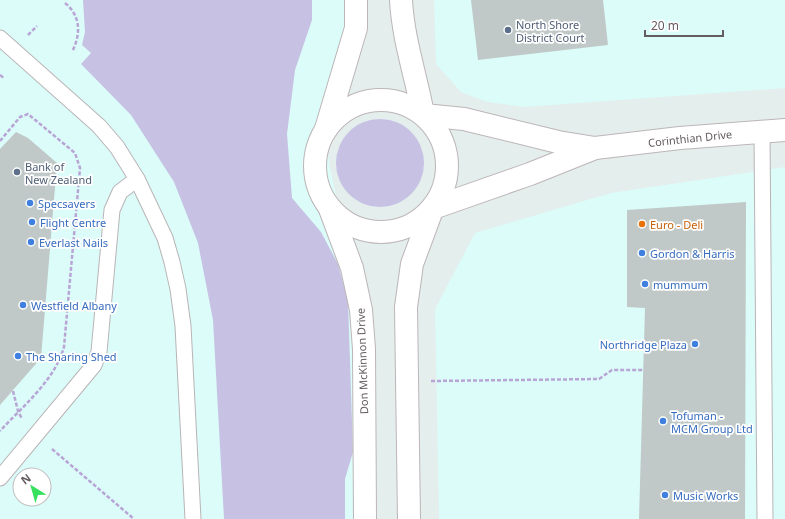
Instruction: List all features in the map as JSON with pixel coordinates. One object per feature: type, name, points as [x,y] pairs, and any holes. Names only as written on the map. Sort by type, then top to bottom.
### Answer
[{"type":"main road","points":[[356,0],[356,28],[316,156],[315,170],[317,184],[322,197],[330,209],[339,218],[362,230],[387,232],[412,225],[433,208]]},
{"type":"main road","points":[[402,0],[402,23],[418,84],[423,115]]},
{"type":"main road","points":[[325,130],[345,111],[357,104],[371,101],[398,102],[423,115],[439,132],[447,154],[447,171],[444,188],[433,208],[412,264],[406,307],[410,519]]},
{"type":"main road","name":"Corinthian Drive","points":[[423,115],[464,119],[558,142],[595,148]]},
{"type":"main road","name":"Corinthian Drive","points":[[433,208],[522,177],[595,148],[680,138],[785,130]]},
{"type":"main road","name":"Don McKinnon Drive","points":[[330,209],[352,268],[361,310],[364,349],[365,519]]},
{"type":"lane","points":[[0,38],[99,126],[116,147],[137,179],[164,238],[172,262],[178,289],[183,326],[193,519]]},
{"type":"lane","points":[[762,131],[764,519]]},
{"type":"lane","points":[[0,478],[94,365],[99,352],[112,210],[120,192],[137,179]]},
{"type":"path","points":[[65,3],[76,14],[79,30],[77,42],[72,52]]},
{"type":"path","points":[[28,35],[38,26]]},
{"type":"path","points":[[0,75],[4,78]]},
{"type":"path","points":[[0,141],[20,117],[28,114],[75,153],[80,168],[64,347],[60,361],[46,380],[0,431]]},
{"type":"path","points":[[429,381],[599,379],[612,370],[644,370]]},
{"type":"path","points":[[13,391],[18,411],[23,421]]},
{"type":"path","points":[[46,444],[134,519]]},
{"type":"shaded area","points":[[0,0],[356,0],[325,130],[330,168],[361,310],[365,519],[0,519]]},
{"type":"shaded area","points":[[83,0],[312,0],[312,20],[295,70],[287,134],[292,198],[321,232],[338,264],[348,301],[353,452],[345,479],[345,519],[224,519],[213,320],[198,243],[174,182],[131,115],[81,64],[91,53],[82,45],[85,32]]},
{"type":"shaded area","points":[[434,0],[785,0],[785,88],[524,107],[487,102],[461,92],[436,64]]},
{"type":"shaded area","points":[[380,119],[397,123],[411,132],[420,146],[424,163],[420,180],[411,194],[397,203],[380,207],[363,203],[349,194],[340,180],[336,163],[340,146],[349,132],[363,123]]},
{"type":"shaded area","points":[[785,167],[785,519],[439,519],[435,309],[475,233],[611,193]]},
{"type":"building","name":"North Shore District Court","points":[[471,0],[603,0],[608,45],[478,60]]},
{"type":"building","name":"Westfield Albany","points":[[16,132],[28,138],[57,163],[41,358],[0,405],[0,149]]},
{"type":"building","name":"Northridge Plaza","points":[[746,202],[745,519],[639,519],[645,308],[627,307],[627,210]]},
{"type":"place","name":"North Shore District Court","points":[[508,30]]},
{"type":"place","name":"Bank of New Zealand","points":[[17,172]]},
{"type":"place","name":"Specsavers","points":[[30,203]]},
{"type":"place","name":"Flight Centre","points":[[32,222]]},
{"type":"place","name":"Euro - Deli","points":[[642,224]]},
{"type":"place","name":"Everlast Nails","points":[[31,242]]},
{"type":"place","name":"Gordon & Harris","points":[[642,253]]},
{"type":"place","name":"mummum","points":[[645,284]]},
{"type":"place","name":"Westfield Albany","points":[[23,305]]},
{"type":"place","name":"Northridge Plaza","points":[[695,344]]},
{"type":"place","name":"The Sharing Shed","points":[[18,356]]},
{"type":"place","name":"Tofuman - MCM Group Ltd","points":[[663,421]]},
{"type":"place","name":"Music Works","points":[[665,495]]}]
